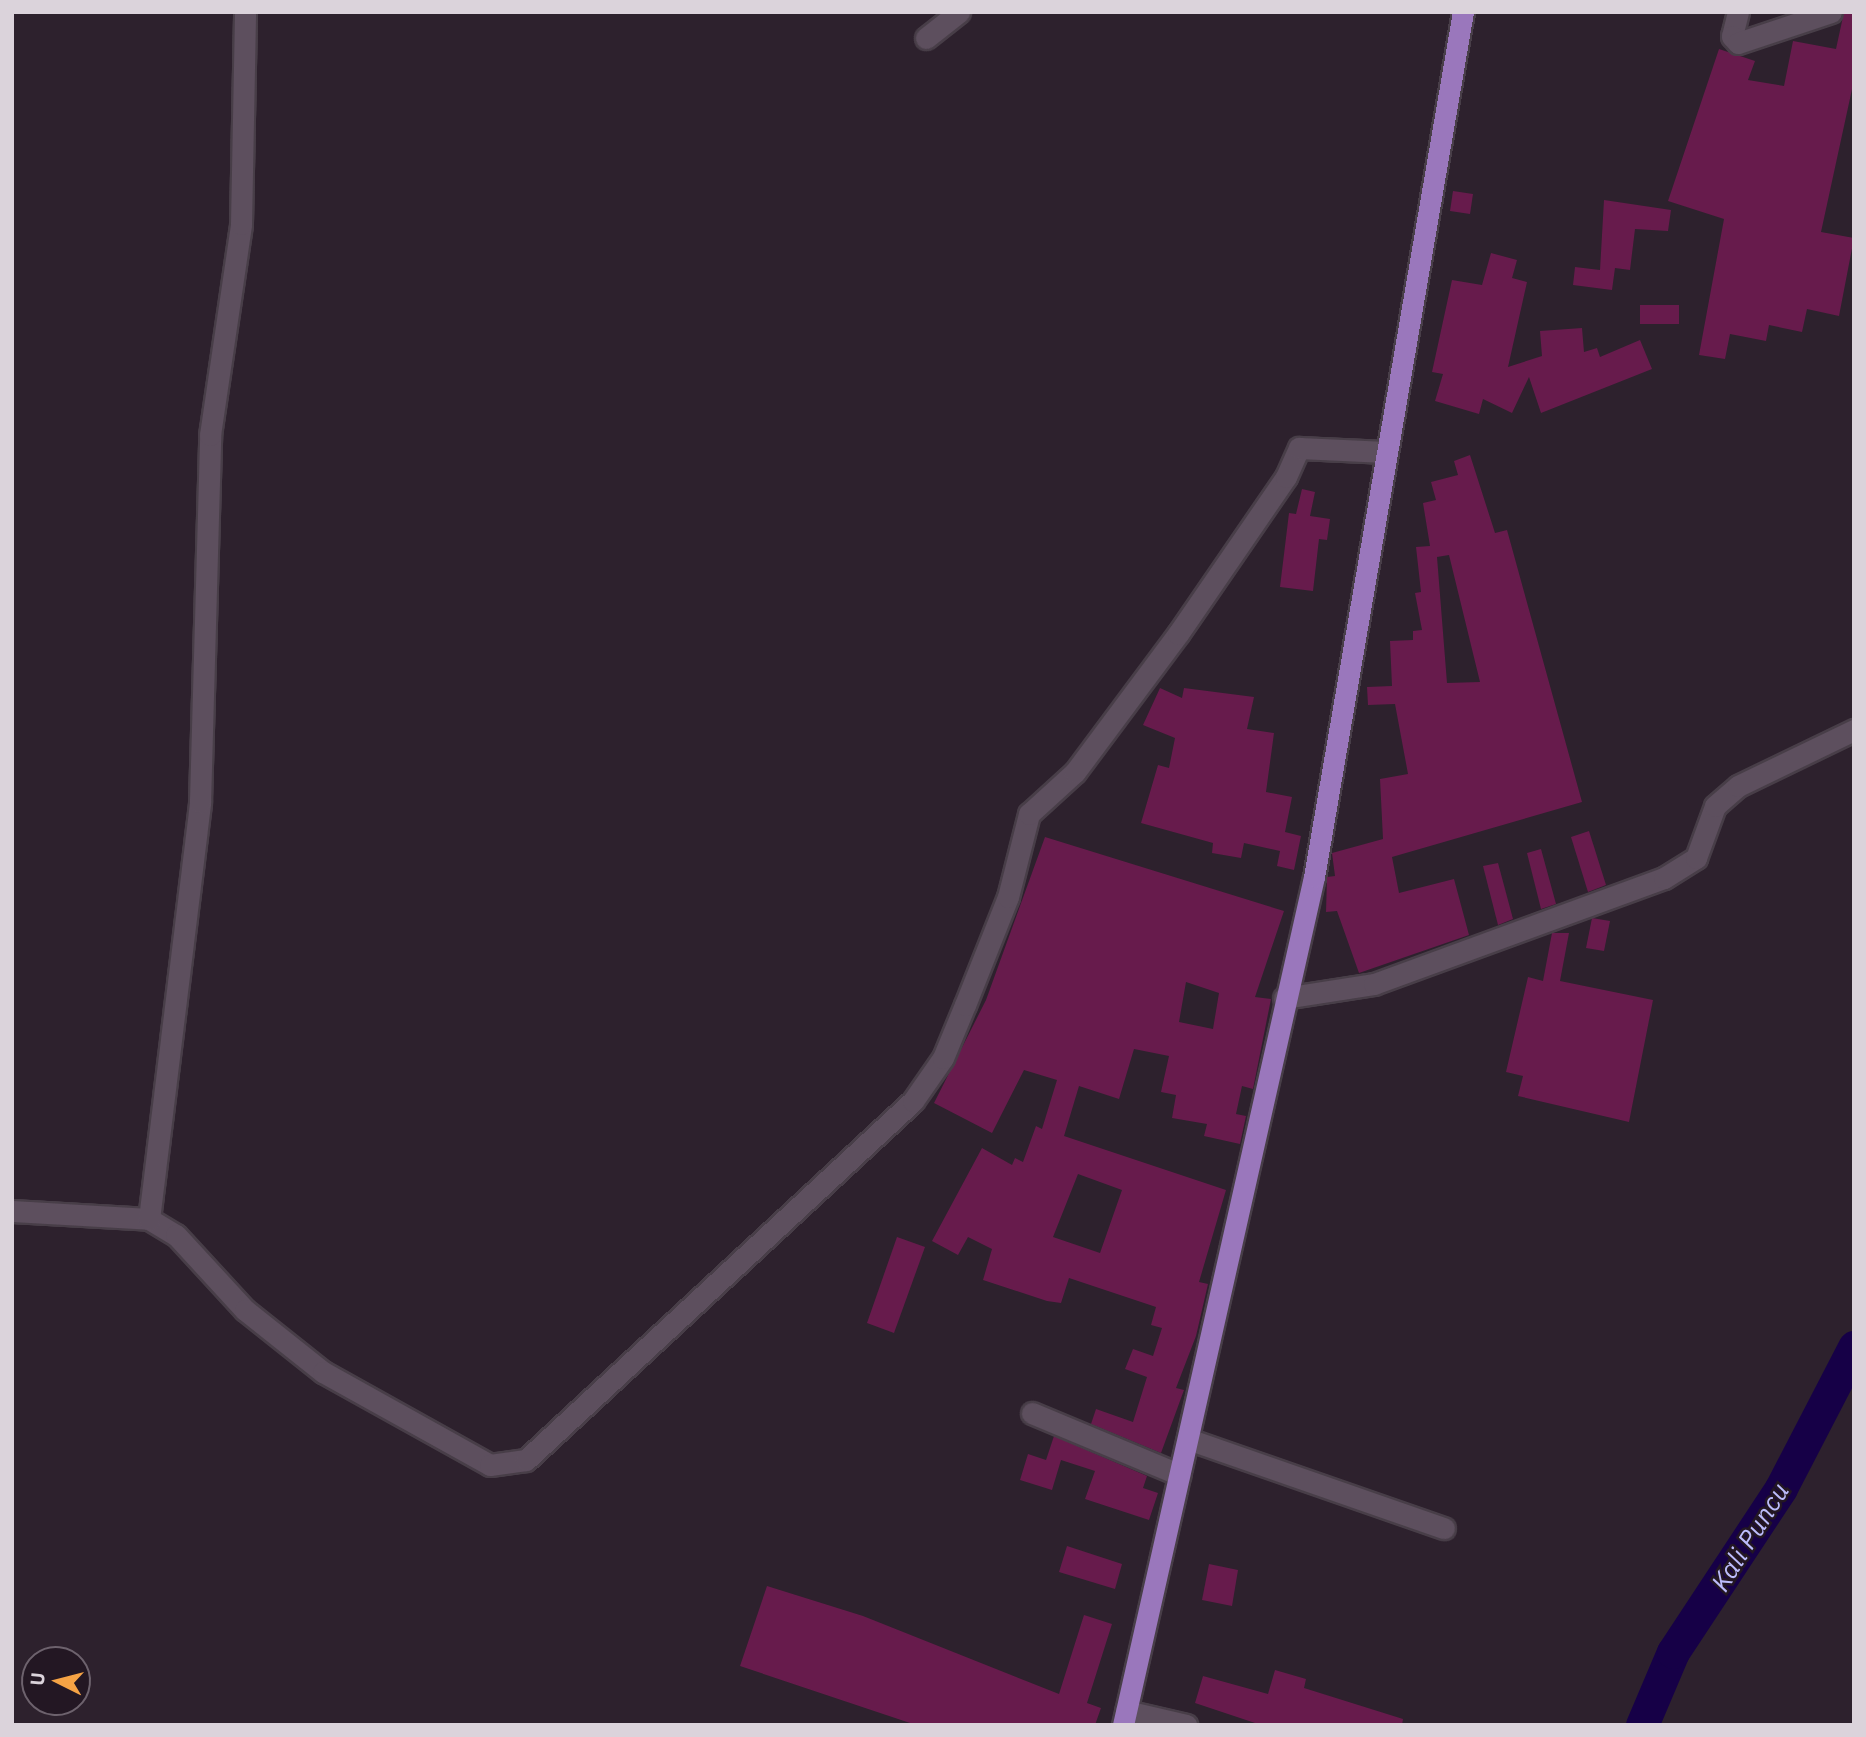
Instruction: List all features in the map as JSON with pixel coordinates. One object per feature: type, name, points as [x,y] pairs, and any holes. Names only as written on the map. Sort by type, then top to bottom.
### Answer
[{"type":"main road","points":[[1125,1718],[1284,998],[1314,877],[1463,12]]},
{"type":"street","points":[[149,1219],[200,802],[210,435],[241,225],[245,12]]},
{"type":"street","points":[[926,38],[958,12]]},
{"type":"street","points":[[1738,12],[1732,36],[1738,43],[1831,12]]},
{"type":"street","points":[[12,1211],[149,1219],[176,1235],[246,1310],[323,1372],[490,1465],[511,1467],[526,1460],[913,1101],[943,1058],[965,1005],[1008,897],[1029,814],[1094,748],[1261,516],[1299,448],[1386,453]]},
{"type":"street","points":[[1284,998],[1374,984],[1664,878],[1696,859],[1716,806],[1738,786],[1854,730]]},
{"type":"street","points":[[1032,1413],[1180,1475]]},
{"type":"street","points":[[1188,1440],[1444,1528]]},
{"type":"street","points":[[1125,1718],[1186,1725]]},
{"type":"building","points":[[1844,12],[1854,12],[1854,80],[1821,232],[1854,238],[1839,316],[1807,309],[1802,332],[1769,325],[1766,341],[1730,334],[1725,359],[1699,355],[1724,219],[1668,201],[1719,49],[1755,61],[1748,80],[1784,86],[1793,41],[1836,49]]},
{"type":"building","points":[[1453,191],[1473,194],[1470,214],[1450,211]]},
{"type":"building","points":[[1604,200],[1671,210],[1668,231],[1635,229],[1630,270],[1615,268],[1612,290],[1573,285],[1575,267],[1600,270]]},
{"type":"building","points":[[1491,253],[1517,260],[1512,278],[1527,282],[1508,367],[1542,356],[1540,331],[1582,328],[1584,352],[1597,348],[1600,357],[1640,340],[1652,369],[1541,413],[1529,377],[1512,413],[1483,399],[1479,414],[1435,401],[1443,374],[1432,372],[1452,280],[1482,285]]},
{"type":"building","points":[[1640,305],[1679,305],[1679,324],[1640,324]]},
{"type":"building","points":[[1470,455],[1495,533],[1507,530],[1582,802],[1392,857],[1399,893],[1454,879],[1469,935],[1359,973],[1337,911],[1326,912],[1327,877],[1335,876],[1332,853],[1383,839],[1380,779],[1408,774],[1395,704],[1368,705],[1367,687],[1392,686],[1390,641],[1413,640],[1413,631],[1422,630],[1415,593],[1421,592],[1416,547],[1430,546],[1423,503],[1436,500],[1431,482],[1458,475],[1454,461]],"holes":[[[1449,555],[1480,682],[1447,683],[1437,557]]]},
{"type":"building","points":[[1302,489],[1315,492],[1310,516],[1330,519],[1327,540],[1319,539],[1313,591],[1280,587],[1289,513],[1296,514]]},
{"type":"building","points":[[1160,688],[1182,698],[1184,688],[1254,697],[1247,729],[1274,733],[1266,792],[1292,797],[1285,832],[1301,836],[1294,870],[1277,866],[1280,851],[1244,843],[1241,858],[1212,853],[1213,843],[1141,823],[1158,765],[1169,768],[1175,738],[1143,725]]},
{"type":"building","points":[[1589,831],[1606,885],[1588,892],[1571,837]]},
{"type":"building","points":[[1045,837],[1284,911],[1255,997],[1271,999],[1253,1089],[1242,1086],[1236,1114],[1246,1116],[1240,1144],[1204,1136],[1207,1124],[1172,1118],[1176,1095],[1161,1092],[1169,1056],[1134,1049],[1119,1099],[1079,1086],[1064,1136],[1226,1190],[1199,1282],[1208,1284],[1196,1336],[1176,1388],[1184,1390],[1161,1453],[1091,1424],[1096,1409],[1133,1422],[1147,1377],[1125,1369],[1133,1349],[1153,1356],[1162,1328],[1151,1325],[1156,1307],[1069,1278],[1061,1303],[1047,1301],[983,1280],[992,1249],[968,1237],[958,1255],[932,1241],[982,1148],[1012,1165],[1015,1158],[1023,1162],[1036,1126],[1042,1129],[1057,1080],[1024,1070],[992,1133],[934,1103],[986,1000]],"holes":[[[1186,982],[1219,993],[1213,1029],[1179,1022]],[[1078,1174],[1122,1190],[1100,1253],[1053,1237]]]},
{"type":"building","points":[[1541,849],[1556,904],[1541,909],[1527,853]]},
{"type":"building","points":[[1498,863],[1513,919],[1498,925],[1483,866]]},
{"type":"building","points":[[1592,918],[1610,921],[1604,951],[1586,948]]},
{"type":"building","points":[[1552,933],[1569,933],[1560,981],[1653,1000],[1629,1122],[1518,1096],[1523,1076],[1506,1072],[1528,977],[1543,981]]},
{"type":"building","points":[[897,1237],[925,1247],[894,1333],[867,1323]]},
{"type":"building","points":[[1054,1436],[1147,1476],[1143,1488],[1158,1493],[1149,1520],[1085,1499],[1095,1471],[1061,1460],[1052,1490],[1020,1480],[1028,1454],[1046,1460]]},
{"type":"building","points":[[1067,1546],[1122,1564],[1115,1589],[1059,1572]]},
{"type":"building","points":[[1209,1564],[1238,1570],[1232,1606],[1202,1600]]},
{"type":"building","points":[[767,1586],[863,1616],[1059,1694],[1084,1615],[1112,1624],[1087,1703],[1101,1708],[1095,1725],[916,1725],[740,1666]]},
{"type":"building","points":[[1275,1670],[1306,1679],[1304,1688],[1403,1719],[1402,1725],[1261,1725],[1195,1703],[1203,1676],[1268,1694]]},
{"type":"waterway","name":"Kali Puncu","points":[[1642,1725],[1673,1652],[1781,1488],[1854,1347]]}]
